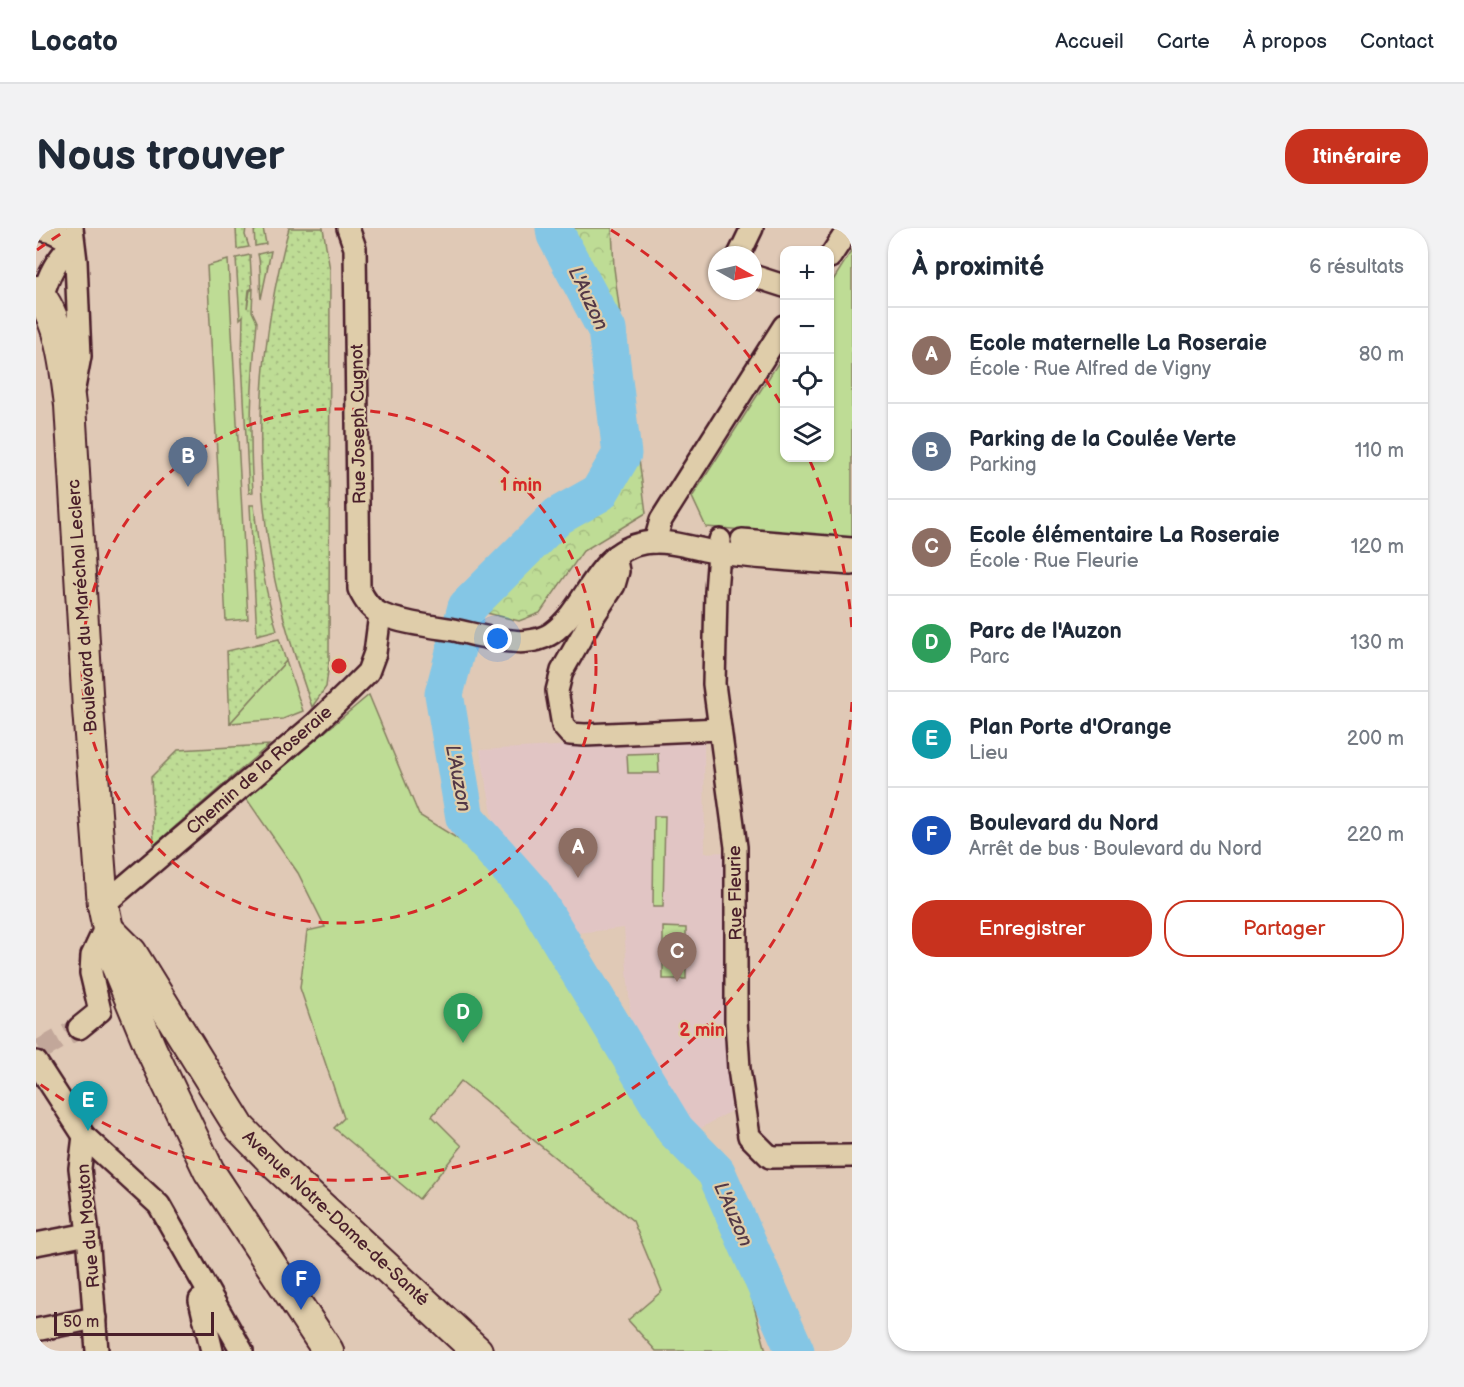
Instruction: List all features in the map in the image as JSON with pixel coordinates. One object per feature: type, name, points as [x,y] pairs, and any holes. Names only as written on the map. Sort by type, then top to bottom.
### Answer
[{"type":"main road","name":"Boulevard du Maréchal Leclerc","points":[[39,294],[55,328],[64,356],[70,405],[88,709],[105,915],[114,962],[146,1038],[209,1171],[328,1351]]},
{"type":"main road","name":"Avenue Notre-Dame-de-Santé","points":[[105,915],[131,952],[240,1128],[276,1166],[477,1351]]},
{"type":"main road","points":[[199,1149],[210,1127],[218,1125],[240,1128]]},
{"type":"street","points":[[36,228],[73,235]]},
{"type":"street","name":"Rue Joseph Cugnot","points":[[348,228],[356,248],[359,589],[368,605],[380,614]]},
{"type":"street","points":[[743,246],[752,228]]},
{"type":"street","points":[[834,251],[849,228]]},
{"type":"street","points":[[39,294],[54,264],[73,235]]},
{"type":"street","points":[[70,405],[80,356],[73,235]]},
{"type":"street","points":[[762,279],[780,285]]},
{"type":"street","points":[[665,542],[661,520],[780,332]]},
{"type":"street","points":[[380,614],[513,642],[533,641],[550,634],[566,620],[596,577],[615,556],[627,548],[665,542],[720,546],[852,549]]},
{"type":"street","points":[[720,546],[852,564]]},
{"type":"street","name":"Rue Fleurie","points":[[720,546],[716,592],[714,684],[736,847],[736,1020],[739,1069],[749,1136],[770,1157],[852,1156]]},
{"type":"street","points":[[615,556],[618,571],[614,585],[562,671],[557,691],[563,726],[570,734],[585,735],[720,729]]},
{"type":"street","name":"Chemin de la Roseraie","points":[[105,915],[314,725],[368,672],[375,653],[380,614]]},
{"type":"street","points":[[79,1028],[100,1011],[91,973],[92,956],[105,915]]},
{"type":"street","points":[[37,1055],[84,1136],[159,1205],[242,1351]]},
{"type":"street","name":"Rue du Mouton","points":[[84,1136],[80,1168],[88,1234],[97,1351]]},
{"type":"street","points":[[36,1244],[88,1234]]},
{"type":"street","points":[[192,1262],[192,1298],[203,1351]]},
{"type":"street","points":[[212,1351],[200,1300],[208,1300],[237,1351]]},
{"type":"street","points":[[36,1330],[95,1318]]},
{"type":"shaded area","points":[[704,738],[705,853],[725,852],[727,1042],[731,1111],[696,1131],[632,1037],[624,928],[567,934],[496,833],[480,750]]},
{"type":"green space","points":[[236,228],[246,228],[245,235],[249,247],[237,249]]},
{"type":"green space","points":[[254,228],[263,228],[266,244],[255,246]]},
{"type":"green space","points":[[289,228],[323,228],[330,270],[329,663],[326,687],[312,707],[281,607],[271,560],[261,465],[261,417],[269,322]]},
{"type":"green space","points":[[561,228],[612,228],[614,268],[646,513],[583,551],[540,613],[519,621],[475,610],[560,524],[606,498],[630,456],[613,324],[562,234]]},
{"type":"green space","points":[[852,250],[852,538],[706,527],[692,497],[780,360],[780,462],[834,462],[834,279]]},
{"type":"green space","points":[[271,251],[261,299],[258,254]]},
{"type":"green space","points":[[250,255],[252,288],[249,290],[247,308],[250,291],[253,289],[252,311],[257,322],[251,407],[253,492],[249,493],[242,361],[243,316],[240,319],[236,258]]},
{"type":"green space","points":[[228,260],[248,619],[226,621],[207,266]]},
{"type":"green space","points":[[250,505],[254,505],[262,568],[277,630],[257,635]]},
{"type":"green space","points":[[279,639],[286,661],[230,723],[227,651]]},
{"type":"green space","points":[[286,661],[303,711],[283,719],[230,723]]},
{"type":"green space","points":[[369,695],[419,815],[468,845],[553,936],[632,1089],[731,1220],[766,1351],[656,1351],[628,1320],[662,1291],[633,1221],[461,1081],[432,1116],[462,1146],[419,1199],[334,1128],[344,1118],[300,988],[307,931],[325,927],[298,873],[246,798]]},
{"type":"green space","points":[[269,745],[154,845],[151,777],[178,750]]},
{"type":"green space","points":[[658,753],[659,773],[628,773],[627,754]]},
{"type":"green space","points":[[654,816],[665,816],[663,907],[653,907]]},
{"type":"green space","points":[[663,927],[686,928],[686,979],[663,979]]},
{"type":"waterway","name":"L'Auzon","points":[[555,228],[556,235],[607,330],[622,454],[599,493],[558,516],[467,607],[444,694],[465,818],[533,895],[675,1130],[716,1172],[795,1351]]},
{"type":"tunnel","points":[[40,1050],[79,1028]]},
{"type":"place","name":"Parking de la Coulée Verte","points":[[188,487]]},
{"type":"place","name":"Ecole maternelle La Roseraie","points":[[578,878]]},
{"type":"place","name":"Ecole élémentaire La Roseraie","points":[[677,982]]},
{"type":"place","name":"Parc de l'Auzon","points":[[463,1043]]},
{"type":"place","name":"Plan Porte d'Orange","points":[[88,1131]]},
{"type":"place","name":"Boulevard du Nord","points":[[301,1310]]}]
